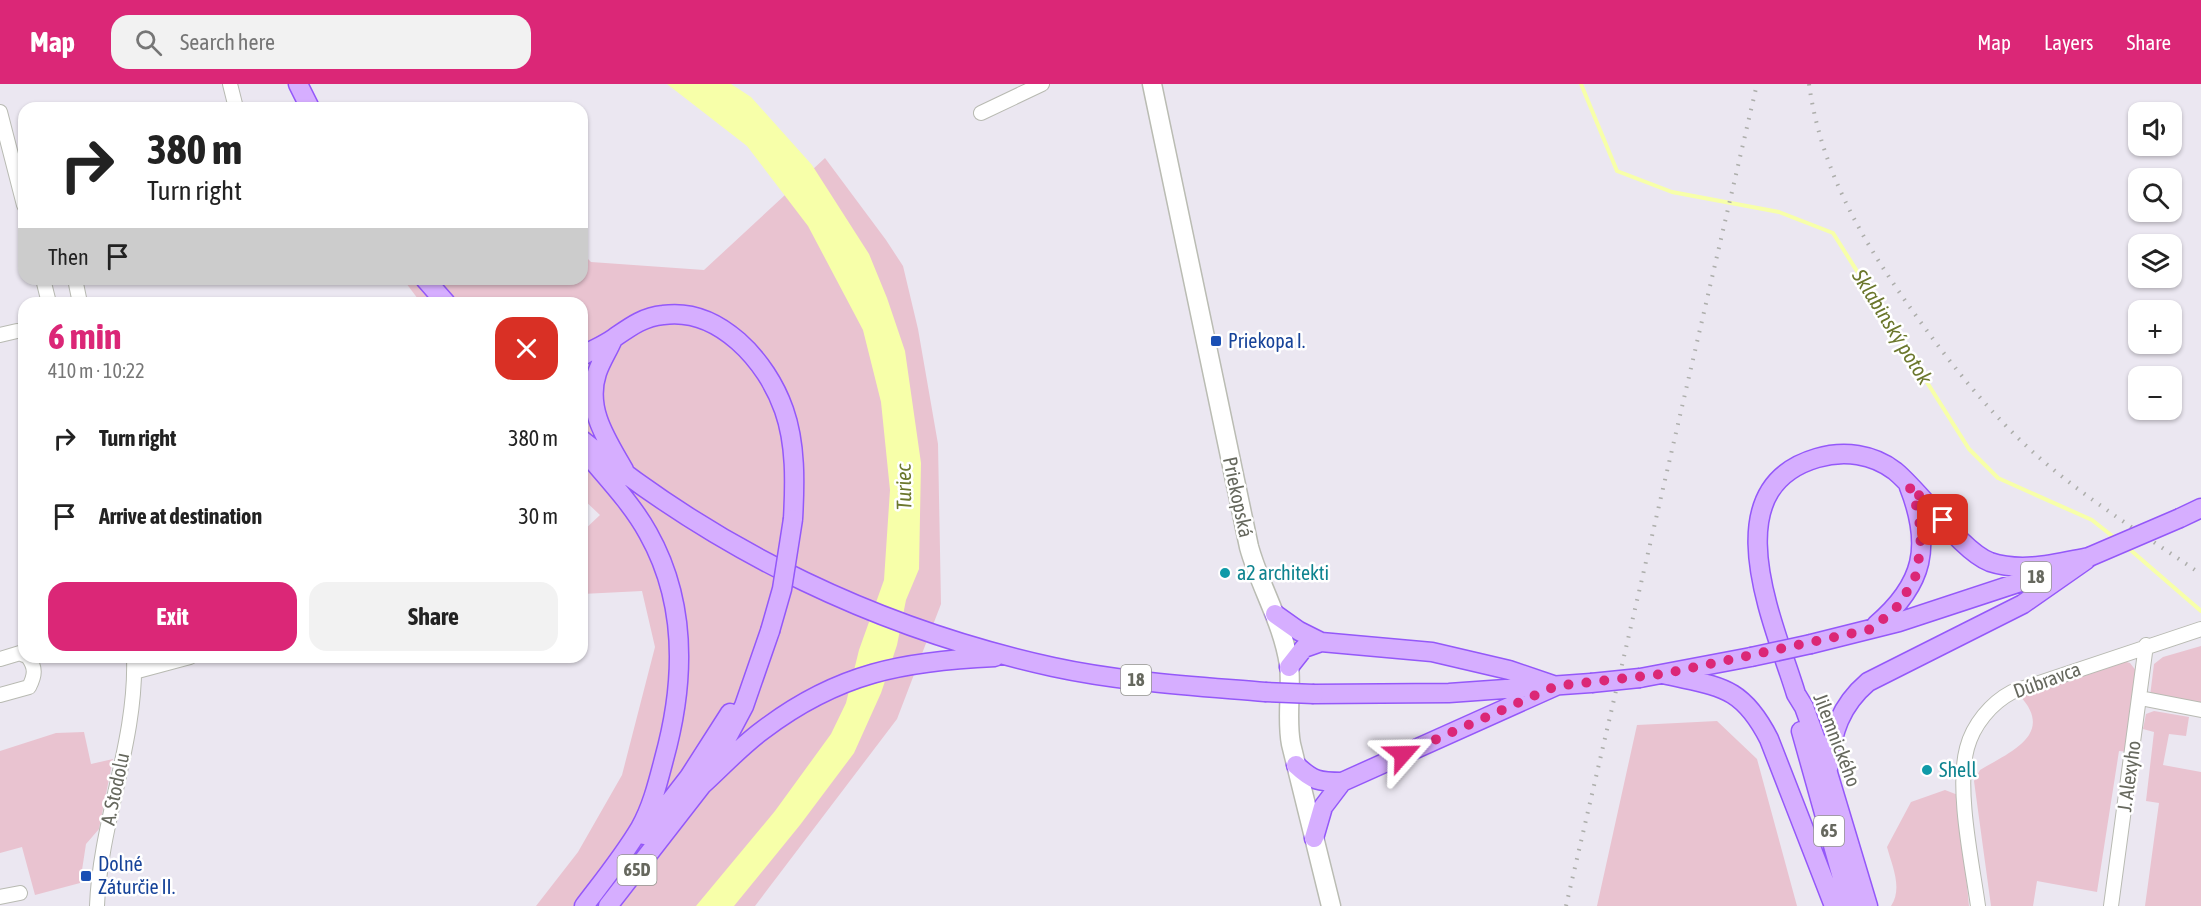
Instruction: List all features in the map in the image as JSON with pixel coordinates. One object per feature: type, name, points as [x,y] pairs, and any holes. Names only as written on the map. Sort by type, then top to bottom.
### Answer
[{"type":"main road","points":[[298,84],[307,102]]},
{"type":"main road","points":[[430,285],[441,297]]},
{"type":"main road","points":[[588,353],[613,339],[629,326],[648,318],[684,314],[711,322],[743,346],[758,364],[783,410],[794,465],[793,519],[782,589],[744,706],[702,785]]},
{"type":"main road","points":[[613,339],[597,374],[593,395],[598,422],[626,474]]},
{"type":"main road","name":"18","points":[[588,445],[626,474],[741,550],[844,600],[922,629],[1009,657],[1098,675],[1264,692],[1314,694],[1417,694],[1556,686],[1641,678],[1751,657],[1872,629],[2006,587],[2089,557],[2201,508]]},
{"type":"main road","points":[[1796,694],[1758,562],[1757,525],[1766,501],[1775,486],[1800,465],[1831,454],[1848,453],[1876,460],[1894,471],[1909,485],[1966,546],[1989,561],[2021,567],[2089,557]]},
{"type":"main road","points":[[588,455],[634,510],[663,565],[679,629],[681,664],[677,702],[668,747],[651,802],[640,828],[603,881]]},
{"type":"main road","points":[[1872,629],[1899,605],[1915,578],[1921,532],[1917,508],[1909,485]]},
{"type":"main road","points":[[1828,774],[1831,739],[1836,722],[1849,701],[1868,682],[2022,604],[2089,557]]},
{"type":"main road","points":[[1275,614],[1299,631],[1321,642],[1432,652],[1509,670],[1556,686]]},
{"type":"main road","points":[[1289,667],[1304,648],[1321,642]]},
{"type":"main road","points":[[702,785],[760,732],[785,714],[824,693],[870,674],[897,666],[938,660],[1009,657]]},
{"type":"main road","points":[[1663,674],[1718,686],[1734,693],[1758,717],[1834,906]]},
{"type":"main road","points":[[603,881],[627,856],[689,777],[751,682]]},
{"type":"main road","points":[[1296,765],[1310,779],[1342,782],[1556,686]]},
{"type":"main road","name":"Jilemnického","points":[[1796,694],[1804,707],[1828,774],[1868,906]]},
{"type":"main road","name":"Jilemnického","points":[[1796,694],[1796,710],[1850,906]]},
{"type":"main road","points":[[1314,838],[1323,807],[1342,782]]},
{"type":"main road","name":"65D","points":[[608,906],[702,785]]},
{"type":"main road","name":"65D","points":[[584,906],[603,881]]},
{"type":"street","points":[[230,84],[234,102]]},
{"type":"street","points":[[981,113],[1042,84]]},
{"type":"street","name":"Priekopská","points":[[1152,84],[1249,547],[1258,581],[1275,614],[1289,667],[1288,726],[1331,906]]},
{"type":"street","points":[[0,112],[18,182]]},
{"type":"street","points":[[0,335],[16,331]]},
{"type":"street","name":"Dúbravca","points":[[1978,906],[1964,772],[1967,748],[1978,723],[1992,706],[2012,692],[2146,645],[2197,630]]},
{"type":"street","name":"J. Alexyho","points":[[2111,906],[2146,645]]},
{"type":"street","points":[[0,659],[18,654]]},
{"type":"street","points":[[0,695],[29,687],[35,676],[30,663]]},
{"type":"street","name":"A. Stodolu","points":[[97,906],[100,865],[126,736],[134,663]]},
{"type":"street","points":[[134,672],[168,663]]},
{"type":"street","points":[[2140,698],[2201,711]]},
{"type":"street","points":[[0,897],[20,892]]},
{"type":"shaded area","points":[[825,158],[886,240],[903,266],[918,329],[938,444],[941,604],[897,719],[755,906],[536,906],[578,852],[622,775],[655,647],[642,591],[588,594],[588,526],[600,515],[588,504],[588,297],[416,297],[408,285],[588,285],[588,259],[591,262],[704,270]]},
{"type":"shaded area","points":[[2201,646],[2201,705],[2150,696],[2154,664],[2163,657]]},
{"type":"shaded area","points":[[2123,661],[2130,663],[2137,672],[2128,752],[2119,751],[2097,892],[2037,881],[2033,906],[1991,906],[1974,781],[1980,770],[2014,749],[2031,732],[2033,722],[2030,710],[2020,696]]},
{"type":"shaded area","points":[[2154,711],[2189,717],[2186,736],[2169,734],[2163,765],[2201,772],[2201,906],[2145,906],[2159,803],[2146,801],[2154,732],[2143,729],[2146,714]]},
{"type":"shaded area","points":[[1717,721],[1757,759],[1797,906],[1597,906],[1637,725]]},
{"type":"shaded area","points":[[84,732],[91,764],[113,759],[99,829],[86,844],[80,883],[35,895],[22,847],[0,853],[0,751],[56,733]]},
{"type":"shaded area","points":[[1945,790],[1958,795],[1969,906],[1891,906],[1896,884],[1887,847],[1911,802]]},
{"type":"water","name":"Turiec","points":[[667,84],[731,84],[751,97],[812,165],[869,254],[887,298],[905,351],[921,463],[919,569],[906,600],[897,645],[881,693],[854,753],[800,825],[734,906],[696,906],[775,811],[831,734],[846,703],[859,650],[884,580],[890,490],[881,402],[863,330],[808,226],[747,146]]},
{"type":"waterway","name":"Sklabinský potok","points":[[1581,84],[1617,171],[1672,192],[1779,212],[1833,233],[1969,449],[1998,478],[2092,520],[2116,539]]},
{"type":"waterway","name":"Sklabinský potok","points":[[2127,547],[2201,611]]},
{"type":"railway","points":[[1566,906],[1757,84]]},
{"type":"railway","points":[[1809,84],[1815,118],[1825,150],[1850,211],[1883,268],[1951,362],[1997,417],[2049,466],[2105,509],[2201,574]]},
{"type":"place","name":"Priekopa I.","points":[[1216,341]]},
{"type":"place","name":"a2 architekti","points":[[1225,573]]},
{"type":"place","name":"Shell","points":[[1927,770]]},
{"type":"place","name":"Dolné Záturčie II.","points":[[86,876]]},
{"type":"route","points":[[1403,754],[1556,686],[1641,678],[1751,657],[1872,629],[1899,605],[1910,590],[1915,578],[1921,532],[1917,508],[1909,485],[1943,520]]}]
